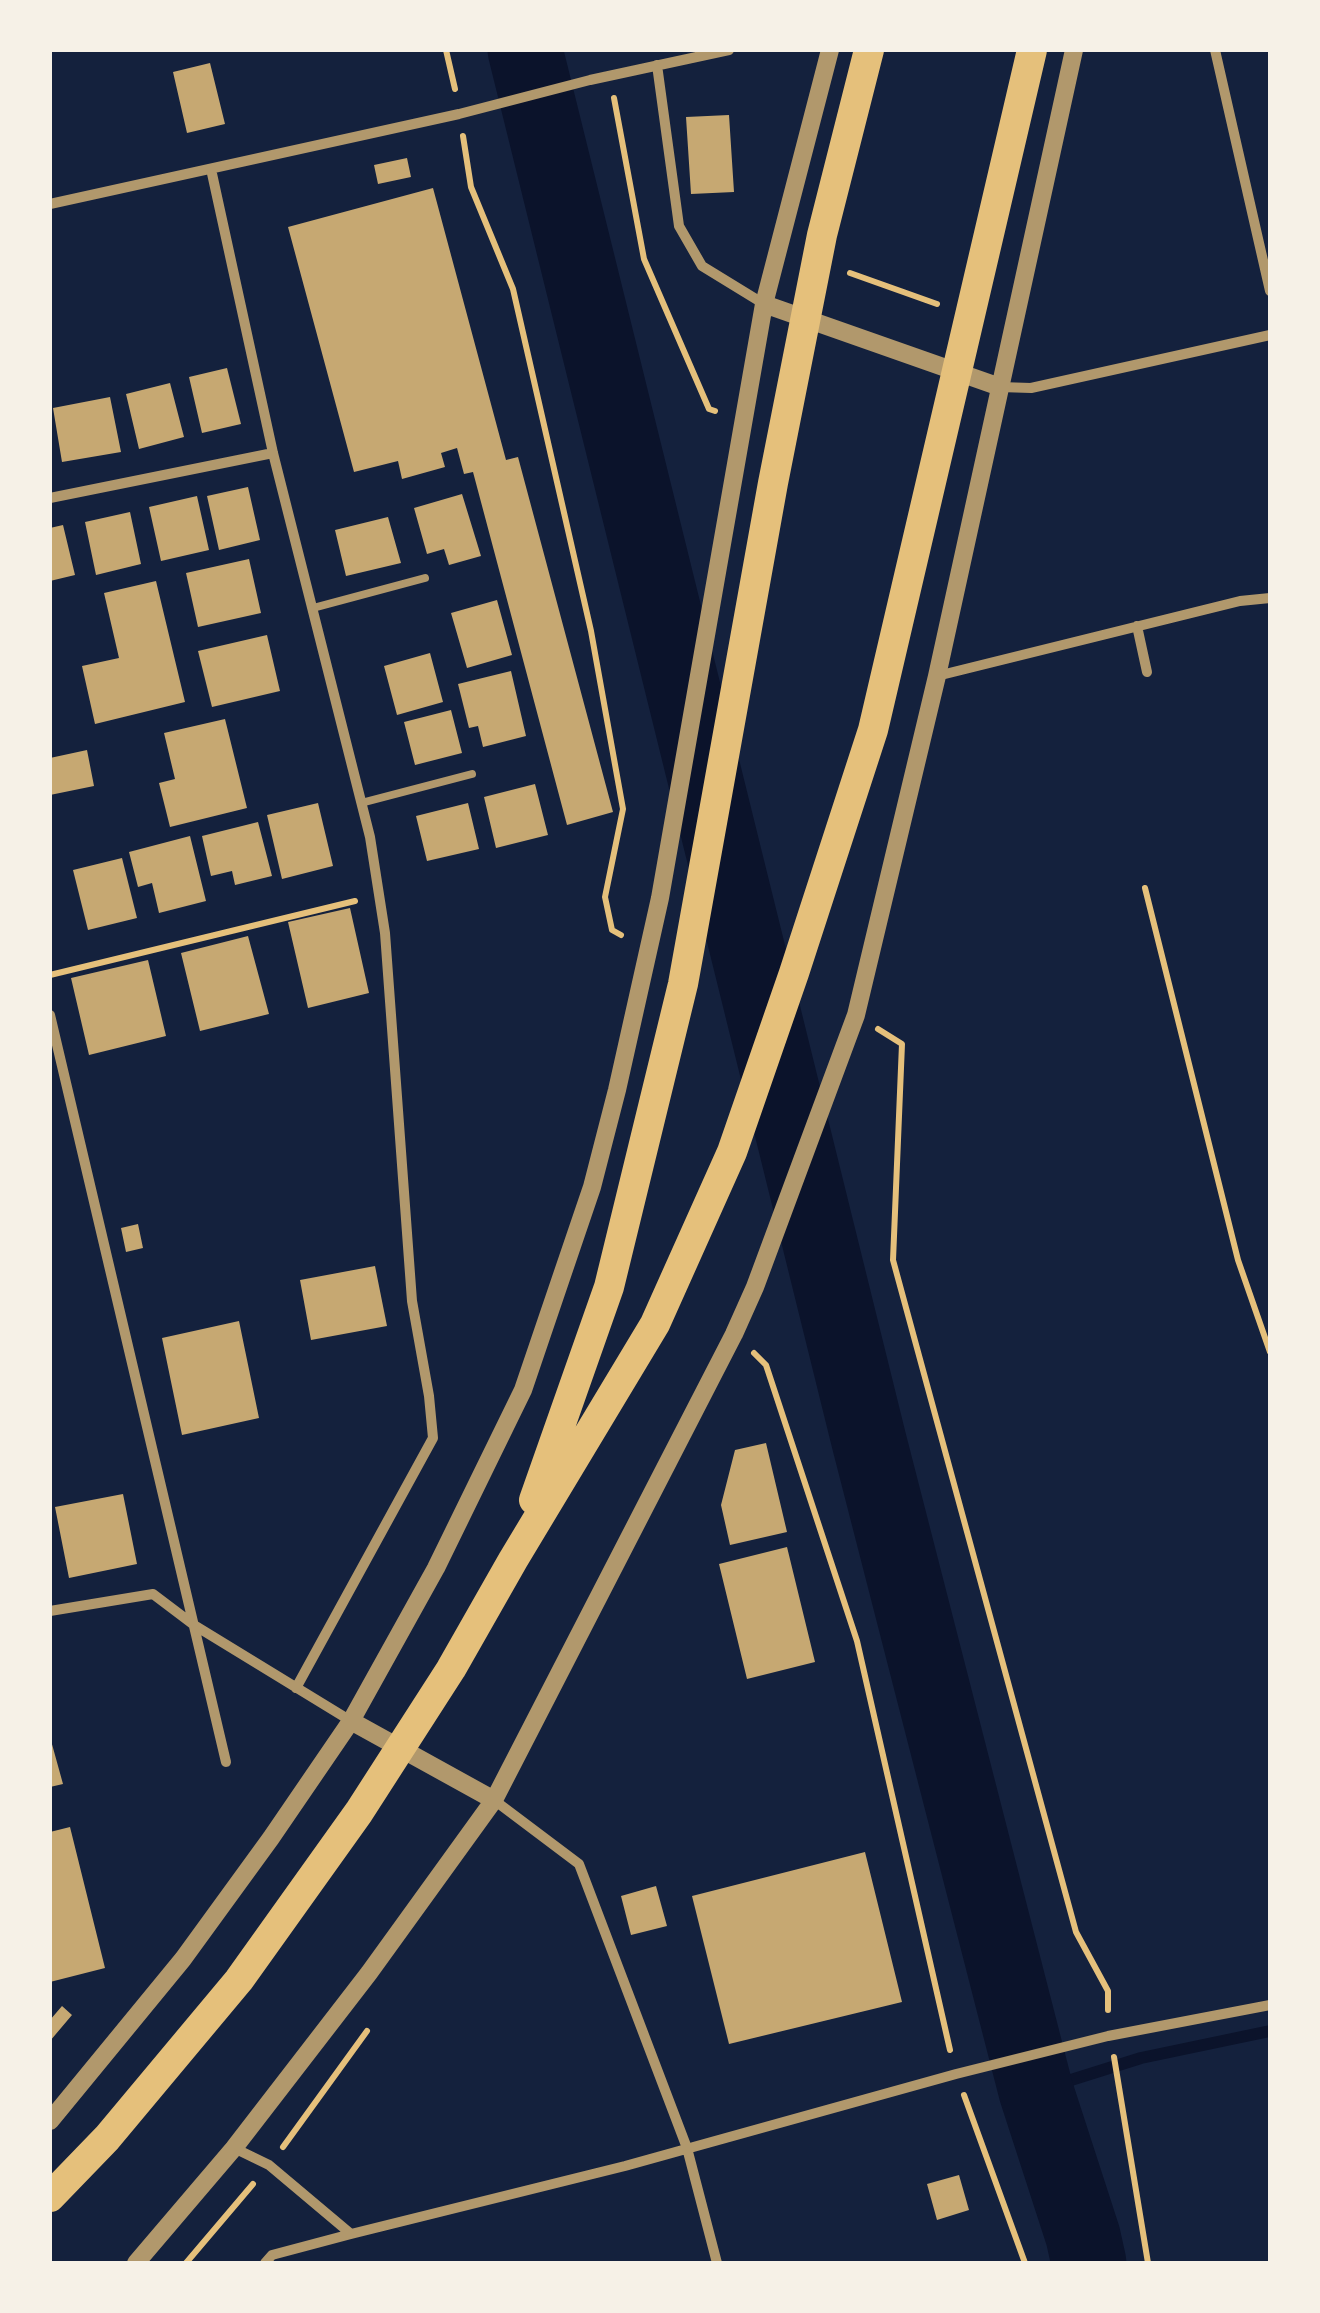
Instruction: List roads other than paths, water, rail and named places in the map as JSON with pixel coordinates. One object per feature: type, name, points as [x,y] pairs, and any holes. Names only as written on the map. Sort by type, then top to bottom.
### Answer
[{"type":"highway","points":[[513,1560],[608,1286],[683,984],[822,235],[868,50]]},
{"type":"highway","points":[[50,2196],[107,2138],[250,1964],[359,1812],[451,1669],[654,1324],[732,1152],[873,730],[1032,50]]},
{"type":"street","points":[[50,204],[728,50]]},
{"type":"street","points":[[50,2120],[182,1959],[351,1721],[436,1568],[523,1390],[592,1187],[617,1090],[660,898],[764,304],[830,50]]},
{"type":"street","points":[[136,2263],[234,2148],[494,1800],[755,1287],[856,1015],[937,676],[1074,50]]},
{"type":"street","points":[[1214,50],[1270,291]]},
{"type":"street","points":[[657,66],[679,226],[702,266],[764,304],[1000,387],[1032,388],[1270,335]]},
{"type":"street","points":[[211,170],[273,453],[380,894],[412,1301],[433,1438],[296,1688]]},
{"type":"street","points":[[50,498],[273,453]]},
{"type":"street","points":[[937,676],[1240,600],[1270,598]]},
{"type":"street","points":[[1137,626],[1147,672]]},
{"type":"street","points":[[50,1015],[226,1762]]},
{"type":"street","points":[[50,1611],[153,1594],[296,1688],[494,1800],[579,1864],[687,2148],[718,2263]]},
{"type":"street","points":[[265,2263],[272,2256],[350,2234],[625,2166],[956,2074],[1103,2038],[1270,2005]]},
{"type":"street","points":[[234,2148],[269,2165],[350,2234]]},
{"type":"lane","points":[[313,608],[425,578]]},
{"type":"lane","points":[[361,803],[472,774]]},
{"type":"waterway","points":[[525,50],[869,1441],[1036,2091],[1089,2263]]},
{"type":"waterway","points":[[1036,2091],[1141,2058],[1270,2031]]}]
